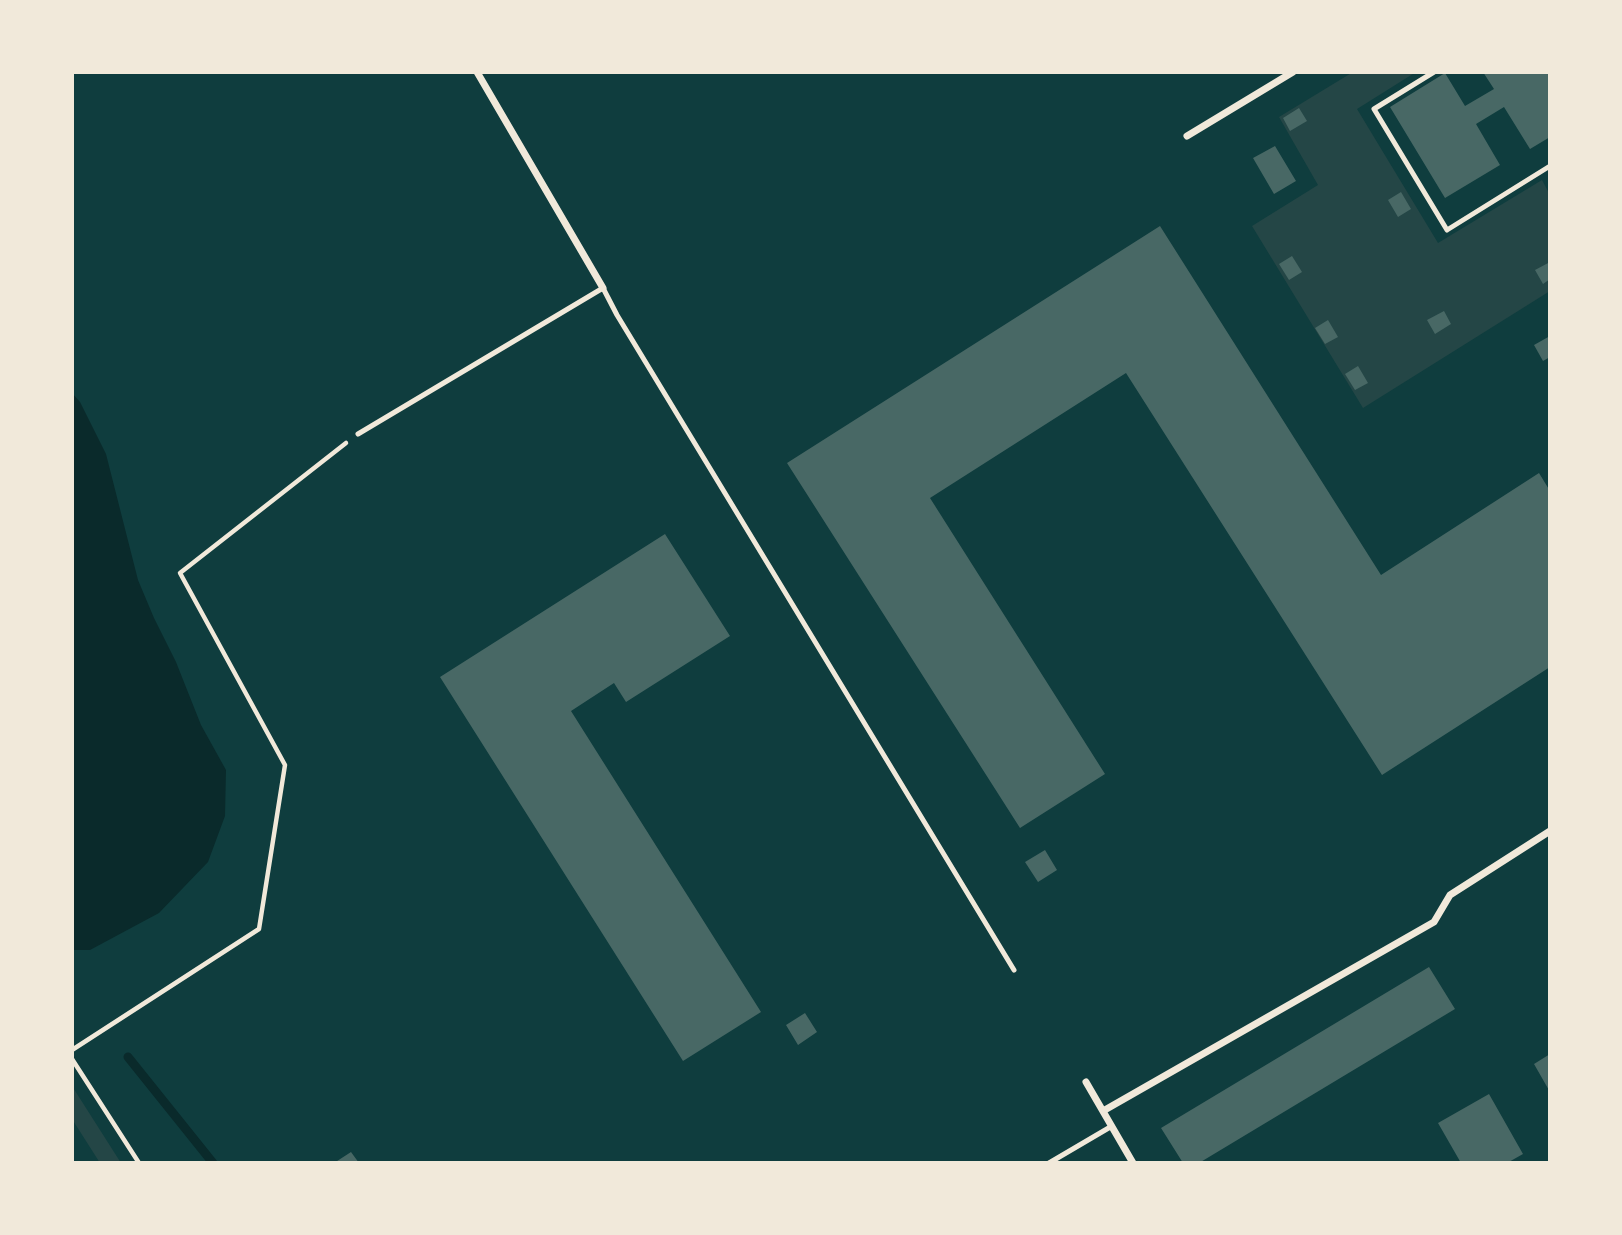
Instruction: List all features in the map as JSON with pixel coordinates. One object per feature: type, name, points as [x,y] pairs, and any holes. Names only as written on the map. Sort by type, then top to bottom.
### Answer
[{"type":"street","points":[[477,72],[603,288]]},
{"type":"street","points":[[1187,136],[1293,72]]},
{"type":"street","points":[[1103,1111],[1434,922],[1450,895],[1550,831]]},
{"type":"street","points":[[1086,1082],[1133,1163]]},
{"type":"lane","points":[[1434,72],[1374,109],[1447,230],[1550,166]]},
{"type":"lane","points":[[358,434],[603,288],[1014,970]]},
{"type":"lane","points":[[1049,1163],[1112,1126]]},
{"type":"path","points":[[72,1050],[259,929],[285,765],[180,573],[358,434]]},
{"type":"path","points":[[72,1059],[139,1163]]},
{"type":"shaded area","points":[[1353,72],[1416,72],[1357,109],[1438,243],[1542,180],[1550,195],[1550,291],[1363,408],[1252,226],[1318,185],[1279,117]]},
{"type":"shaded area","points":[[72,393],[80,402],[106,454],[138,580],[176,662],[201,725],[226,770],[225,816],[208,862],[159,913],[90,950],[72,950]]},
{"type":"shaded area","points":[[72,1086],[121,1163],[100,1163],[72,1119]]},
{"type":"building","points":[[1483,72],[1550,72],[1550,137],[1530,149],[1504,107],[1476,124],[1500,165],[1445,198],[1390,107],[1445,73],[1465,106],[1494,89]]},
{"type":"building","points":[[1299,108],[1307,121],[1290,131],[1283,118]]},
{"type":"building","points":[[1275,146],[1296,181],[1274,194],[1253,158]]},
{"type":"building","points":[[1401,192],[1411,209],[1398,217],[1388,200]]},
{"type":"building","points":[[1160,226],[1381,575],[1539,473],[1550,491],[1550,667],[1382,775],[1126,373],[930,498],[1105,774],[1020,828],[787,463]]},
{"type":"building","points":[[1292,256],[1302,272],[1289,280],[1279,264]]},
{"type":"building","points":[[1550,262],[1550,279],[1543,284],[1535,270]]},
{"type":"building","points":[[1444,311],[1451,324],[1435,334],[1427,320]]},
{"type":"building","points":[[1328,320],[1338,337],[1325,344],[1315,328]]},
{"type":"building","points":[[1550,336],[1550,357],[1543,361],[1534,345]]},
{"type":"building","points":[[1358,366],[1368,383],[1355,390],[1345,374]]},
{"type":"building","points":[[665,534],[730,636],[626,702],[614,683],[571,711],[761,1012],[683,1061],[440,677]]},
{"type":"building","points":[[1045,850],[1057,870],[1038,882],[1025,862]]},
{"type":"building","points":[[1429,967],[1455,1009],[1199,1163],[1183,1163],[1161,1128]]},
{"type":"building","points":[[805,1013],[817,1032],[798,1045],[786,1025]]},
{"type":"building","points":[[1550,1054],[1550,1092],[1534,1064]]},
{"type":"building","points":[[1489,1094],[1523,1154],[1507,1163],[1461,1163],[1438,1123]]},
{"type":"building","points":[[351,1152],[359,1163],[334,1163]]},
{"type":"waterway","points":[[128,1057],[213,1163]]}]
